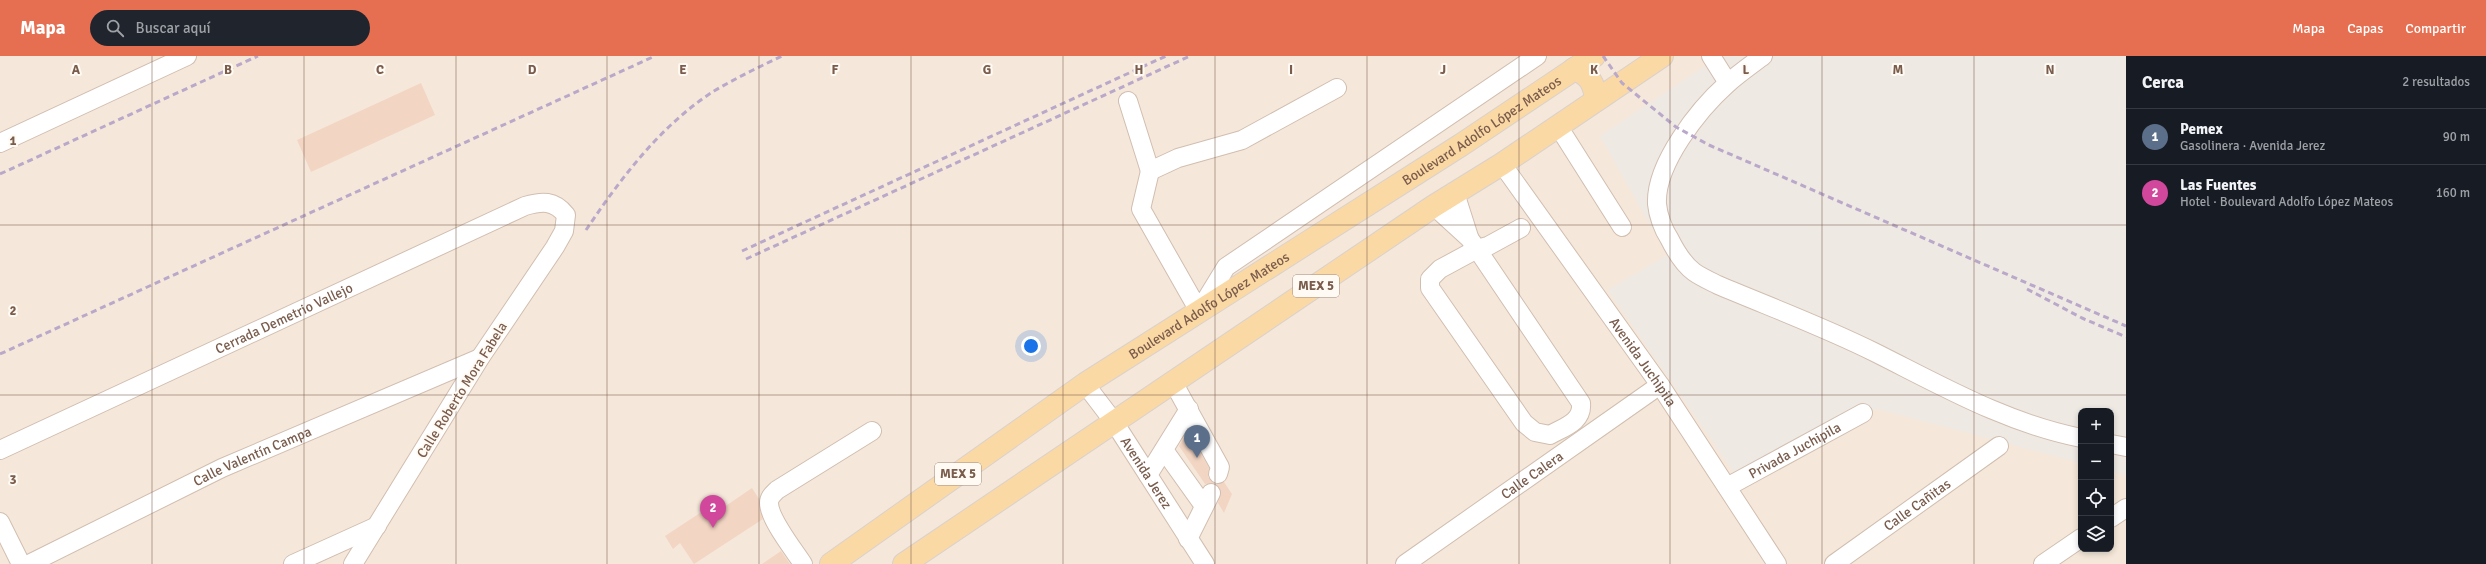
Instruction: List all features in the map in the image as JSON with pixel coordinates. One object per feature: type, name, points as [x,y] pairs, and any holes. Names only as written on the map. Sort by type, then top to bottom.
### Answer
[{"type":"main road","name":"Boulevard Adolfo López Mateos","points":[[830,564],[1085,384],[1461,145],[1594,56]]},
{"type":"main road","name":"MEX 5","points":[[904,564],[1434,206],[1502,164],[1596,100],[1649,59]]},
{"type":"main road","points":[[1574,69],[1584,73],[1591,80],[1596,100]]},
{"type":"street","points":[[0,143],[187,56]]},
{"type":"street","points":[[1128,101],[1150,171],[1141,209],[1199,311],[1226,266],[1537,56]]},
{"type":"street","points":[[1711,56],[1728,83]]},
{"type":"street","points":[[1763,56],[1728,83],[1699,115],[1676,147],[1660,182],[1657,193],[1657,205],[1667,234],[1682,261],[1693,272],[1718,285],[1867,348],[1979,405],[2053,432],[2078,437]]},
{"type":"street","points":[[1150,171],[1178,158],[1242,140],[1337,88]]},
{"type":"street","points":[[1558,126],[1622,227]]},
{"type":"street","name":"Avenida Juchipila","points":[[1502,164],[1660,385],[1777,564]]},
{"type":"street","points":[[1455,193],[1473,244]]},
{"type":"street","name":"Cerrada Demetrio Vallejo","points":[[0,450],[525,206],[548,202],[558,206],[566,215]]},
{"type":"street","points":[[1434,206],[1473,244],[1581,403],[1580,414],[1577,419],[1550,435],[1535,432],[1524,423],[1430,288],[1430,279],[1440,268],[1473,244],[1492,244],[1521,228]]},
{"type":"street","name":"Calle Roberto Mora Fabela","points":[[353,564],[480,358],[545,264],[564,231],[566,215]]},
{"type":"street","name":"Calle Valentín Campa","points":[[29,564],[222,468],[480,358]]},
{"type":"street","points":[[1172,382],[1189,409],[1220,467],[1218,474]]},
{"type":"street","name":"Avenida Jerez","points":[[1085,384],[1114,422],[1205,564]]},
{"type":"street","name":"Calle Calera","points":[[1405,564],[1660,385]]},
{"type":"street","points":[[1148,475],[1189,409]]},
{"type":"street","name":"Privada Juchipila","points":[[1727,487],[1863,413]]},
{"type":"street","points":[[803,564],[771,513],[769,503],[771,496],[872,432]]},
{"type":"street","points":[[2114,445],[2126,447]]},
{"type":"street","name":"Calle Cañitas","points":[[1834,564],[2000,446]]},
{"type":"street","points":[[1164,450],[1208,499],[1188,538]]},
{"type":"street","points":[[2114,516],[2126,508]]},
{"type":"street","points":[[0,522],[21,564]]},
{"type":"street","points":[[293,564],[377,526]]},
{"type":"street","points":[[2044,564],[2078,540]]},
{"type":"shaded area","points":[[0,56],[2126,56],[2126,564],[0,564]]},
{"type":"shaded area","points":[[1720,56],[2126,56],[2126,475],[2114,472],[2114,408],[2078,408],[2078,462],[1877,409],[1735,474],[1608,290],[1667,255],[1600,136]]},
{"type":"building","points":[[421,83],[435,115],[311,172],[297,140]]},
{"type":"building","points":[[1188,431],[1209,468],[1208,477],[1213,483],[1205,484],[1179,446]]},
{"type":"building","points":[[1224,482],[1232,494],[1224,513],[1218,503],[1221,492],[1216,484]]},
{"type":"building","points":[[752,488],[759,499],[763,519],[694,564],[680,543],[673,549],[665,536],[706,509],[711,516]]},
{"type":"building","points":[[781,551],[790,564],[762,564]]},
{"type":"railway","points":[[0,174],[258,56]]},
{"type":"railway","points":[[0,354],[655,56]]},
{"type":"railway","points":[[586,230],[628,172],[659,136],[677,120],[714,91],[782,56]]},
{"type":"railway","points":[[742,251],[1166,56]]},
{"type":"railway","points":[[746,259],[1190,56]]},
{"type":"railway","points":[[1603,56],[1622,83],[1676,127],[1709,145],[2126,326]]},
{"type":"railway","points":[[2027,289],[2082,318],[2126,337]]},
{"type":"place","name":"Pemex","points":[[1197,458]]},
{"type":"place","name":"Las Fuentes","points":[[713,528]]}]
